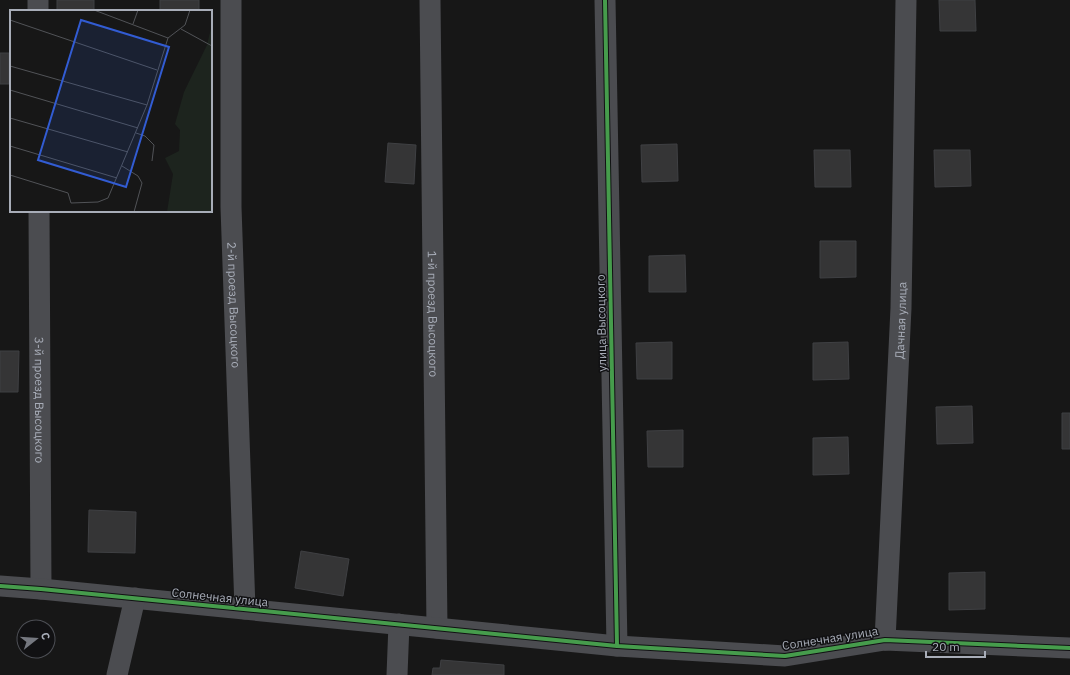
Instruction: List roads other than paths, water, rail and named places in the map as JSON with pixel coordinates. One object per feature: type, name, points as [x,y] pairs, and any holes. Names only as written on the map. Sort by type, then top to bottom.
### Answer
[{"type":"street","name":"2-й проезд Высоцкого","points":[[231,0],[231,207],[245,609]]},
{"type":"street","name":"1-й проезд Высоцкого","points":[[430,0],[437,628]]},
{"type":"street","name":"улица Высоцкого","points":[[605,0],[617,646]]},
{"type":"street","name":"Дачная улица","points":[[885,640],[901,308],[906,0]]},
{"type":"street","name":"3-й проезд Высоцкого","points":[[39,212],[41,589]]},
{"type":"street","name":"Солнечная улица","points":[[0,586],[617,646],[785,656],[885,640],[1070,648]]},
{"type":"street","points":[[117,675],[135,598]]},
{"type":"street","points":[[397,675],[399,624]]}]
